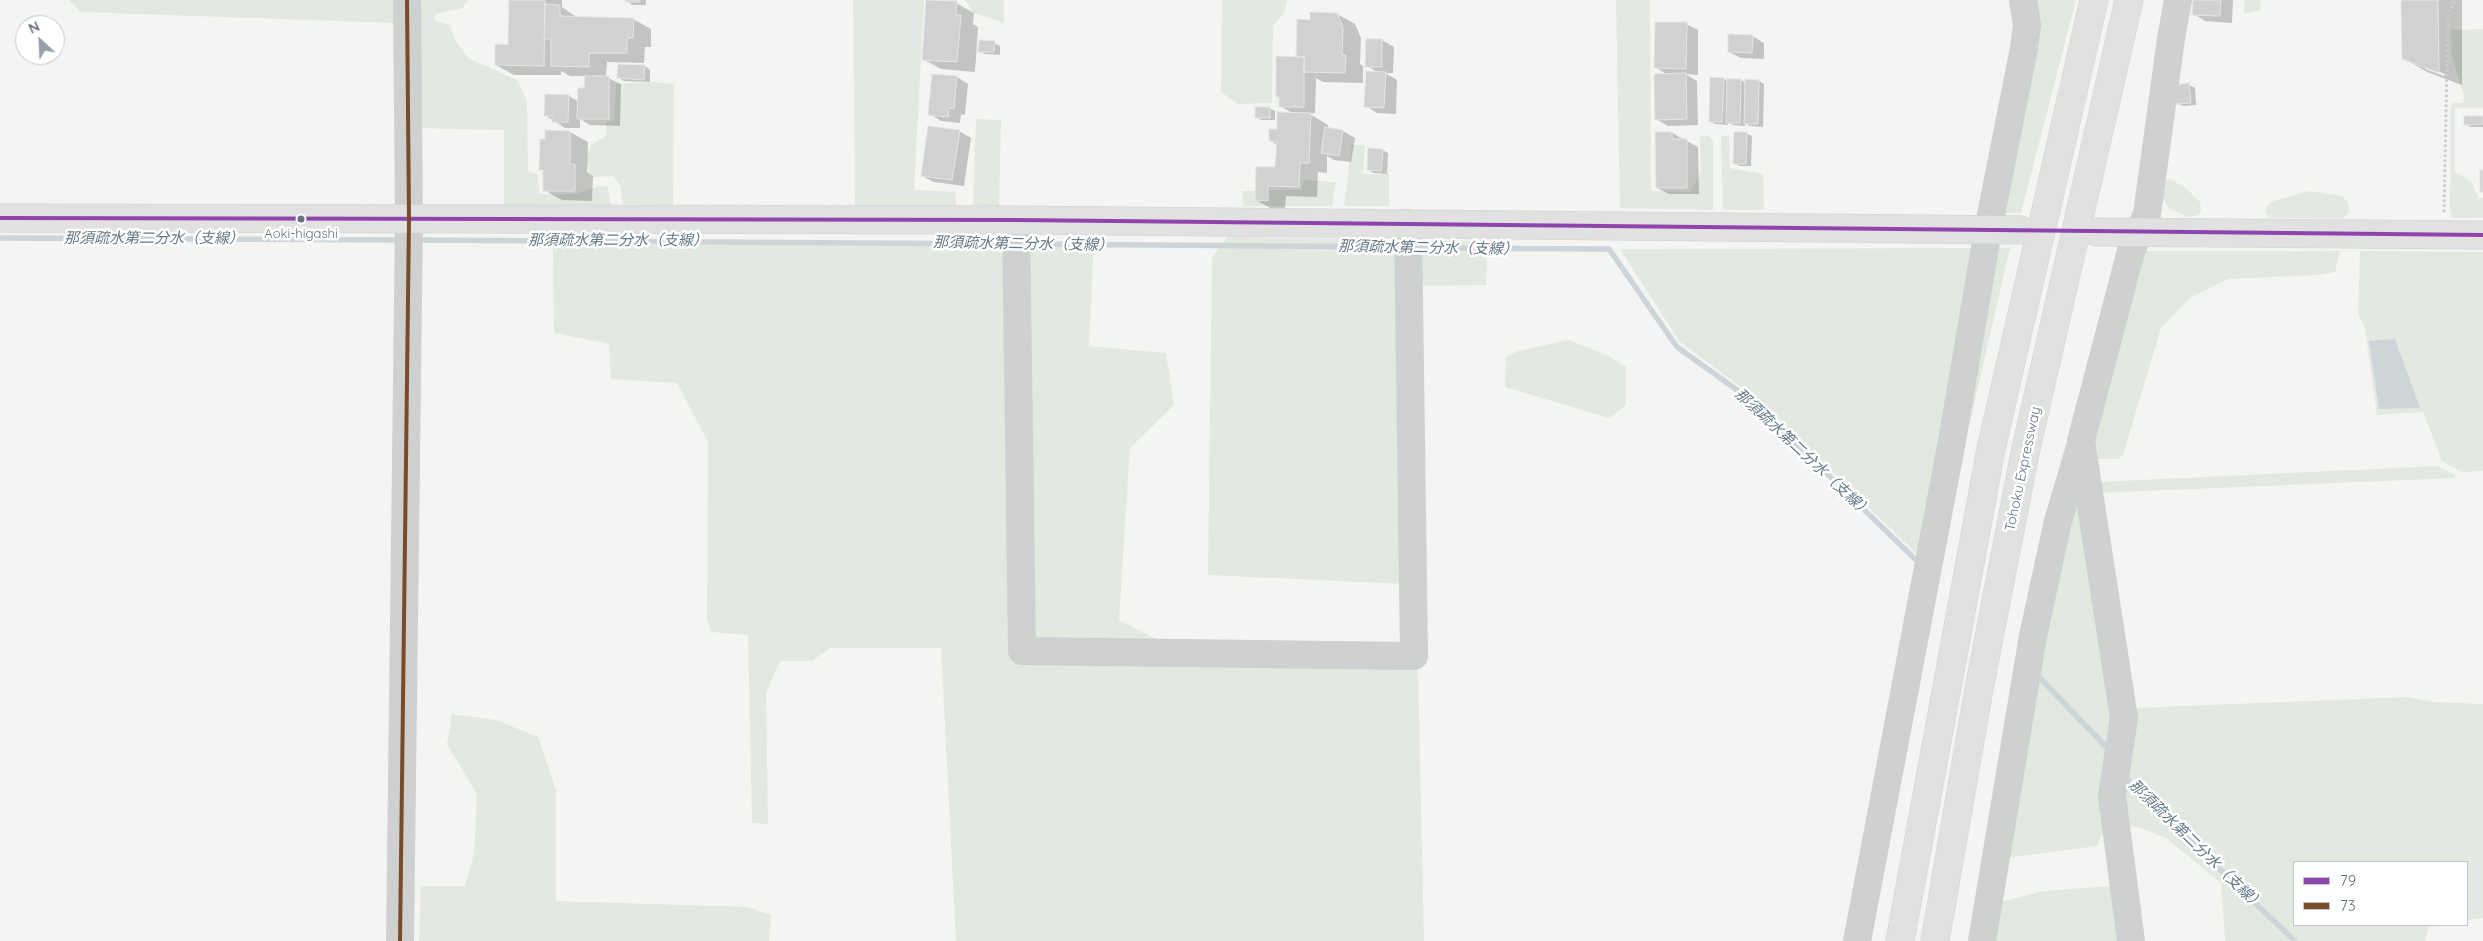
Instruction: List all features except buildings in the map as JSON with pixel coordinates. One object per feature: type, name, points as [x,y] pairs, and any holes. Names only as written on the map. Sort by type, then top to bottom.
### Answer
[{"type":"main road","points":[[1900,941],[1991,448],[2094,0]]},
{"type":"main road","name":"Tohoku Expressway","points":[[1935,941],[1979,689],[2025,454],[2129,0]]},
{"type":"main road","points":[[0,218],[1016,220],[2020,230]]},
{"type":"main road","points":[[2096,232],[2483,235]]},
{"type":"street","points":[[400,941],[409,219],[407,0]]},
{"type":"street","points":[[1857,941],[1952,441],[1988,230],[2024,48],[2027,25],[2023,0]]},
{"type":"street","points":[[1982,941],[2033,636],[2058,521],[2131,251],[2147,214],[2178,0]]},
{"type":"street","points":[[1016,220],[1022,651],[1414,656],[1408,223]]},
{"type":"street","points":[[2081,441],[2124,718],[2112,796],[2131,941]]},
{"type":"path","points":[[2444,235],[2448,14],[2450,7],[2456,0]]},
{"type":"shaded area","points":[[69,0],[394,0],[394,23],[81,12]]},
{"type":"shaded area","points":[[415,0],[468,0],[463,8],[435,14],[435,21],[450,25],[455,40],[468,58],[517,80],[527,101],[528,171],[538,175],[539,194],[575,194],[600,186],[608,187],[611,206],[504,205],[504,130],[414,128]]},
{"type":"shaded area","points":[[853,0],[924,0],[914,190],[955,192],[956,206],[855,206]]},
{"type":"shaded area","points":[[965,0],[1004,0],[1004,23],[974,13]]},
{"type":"shaded area","points":[[1222,0],[1287,0],[1284,13],[1273,26],[1272,103],[1238,104],[1221,92]]},
{"type":"shaded area","points":[[1616,0],[1650,0],[1651,191],[1690,192],[1701,173],[1700,137],[1707,135],[1713,141],[1713,210],[1620,208]]},
{"type":"shaded area","points":[[2028,0],[2076,0],[2021,213],[2004,213]]},
{"type":"shaded area","points":[[2245,0],[2261,0],[2260,10],[2244,14]]},
{"type":"shaded area","points":[[2483,29],[2483,108],[2455,108],[2455,172],[2471,181],[2479,198],[2483,198],[2483,218],[2452,218],[2450,209],[2451,108],[2453,103],[2463,103],[2464,96],[2452,56],[2451,30]]},
{"type":"shaded area","points":[[651,82],[674,84],[673,205],[623,204],[620,185],[613,176],[593,177],[588,171],[586,159],[591,145],[606,136],[606,123],[614,120],[616,84]]},
{"type":"shaded area","points":[[976,119],[1001,120],[999,206],[973,205]]},
{"type":"shaded area","points":[[1721,136],[1729,136],[1730,168],[1763,174],[1764,210],[1723,210]]},
{"type":"shaded area","points":[[1352,145],[1365,145],[1363,174],[1389,174],[1389,206],[1344,206]]},
{"type":"shaded area","points":[[2169,179],[2185,187],[2200,202],[2201,210],[2199,215],[2188,217],[2170,209],[2163,199],[2158,183]]},
{"type":"shaded area","points":[[1303,180],[1336,182],[1332,206],[1243,206],[1242,191],[1255,191],[1255,200],[1267,201],[1268,190],[1302,190]]},
{"type":"shaded area","points":[[2309,191],[2342,196],[2348,202],[2349,212],[2344,218],[2269,218],[2265,211],[2270,202]]},
{"type":"shaded area","points":[[1228,237],[1472,241],[1487,254],[1486,285],[1401,286],[1405,584],[1208,575],[1212,257]]},
{"type":"shaded area","points":[[1094,241],[1089,346],[1166,353],[1174,405],[1130,448],[1119,620],[1210,667],[1418,669],[1424,941],[956,941],[941,648],[830,648],[812,661],[780,661],[766,693],[768,824],[752,823],[748,635],[711,632],[707,618],[708,442],[677,383],[611,379],[609,344],[554,333],[553,246]]},
{"type":"shaded area","points":[[2010,248],[1937,566],[1923,560],[1757,399],[1680,342],[1620,249]]},
{"type":"shaded area","points":[[2145,251],[2340,251],[2335,272],[2318,275],[2228,279],[2190,298],[2161,328],[2123,455],[2118,459],[2094,459],[2095,434]]},
{"type":"shaded area","points":[[2360,251],[2483,252],[2483,471],[2462,472],[2442,461],[2423,412],[2377,415],[2365,328],[2358,314]]},
{"type":"shaded area","points":[[2395,339],[2420,408],[2379,409],[2369,341]]},
{"type":"shaded area","points":[[1569,340],[1607,355],[1626,367],[1626,405],[1609,418],[1505,387],[1506,357],[1518,351]]},
{"type":"shaded area","points":[[2437,466],[2454,474],[2455,478],[2099,493],[2098,482]]},
{"type":"shaded area","points":[[2079,494],[2135,708],[2407,697],[2433,702],[2483,704],[2483,918],[2468,920],[2468,861],[2293,861],[2293,926],[2435,926],[2429,927],[2425,941],[2225,941],[2221,883],[2166,838],[2135,826],[2104,830],[2097,846],[2006,858],[2033,636]]},
{"type":"shaded area","points":[[452,714],[496,720],[538,737],[556,790],[556,901],[748,907],[771,915],[769,941],[419,941],[421,886],[465,886],[474,853],[477,794],[447,744]]},
{"type":"shaded area","points":[[2111,886],[2118,941],[1986,941],[1992,904],[2044,891]]},
{"type":"waterway","name":"那須疏水第二分水（支線）","points":[[0,238],[400,240]]},
{"type":"waterway","name":"那須疏水第二分水（支線）","points":[[415,240],[1010,244]]},
{"type":"waterway","name":"那須疏水第二分水（支線）","points":[[1025,244],[1400,247]]},
{"type":"waterway","name":"那須疏水第二分水（支線）","points":[[1415,248],[1609,249],[1677,347],[1751,400],[1915,559]]},
{"type":"waterway","name":"那須疏水第二分水（支線）","points":[[2041,679],[2109,750]]},
{"type":"waterway","name":"那須疏水第二分水（支線）","points":[[2125,774],[2132,786],[2295,941]]},
{"type":"transit line","name":"73","points":[[400,941],[409,219],[407,0]]},
{"type":"transit line","name":"79","points":[[0,218],[1016,220],[2483,235]]},
{"type":"place","name":"Aoki-higashi","points":[[301,219]]}]
